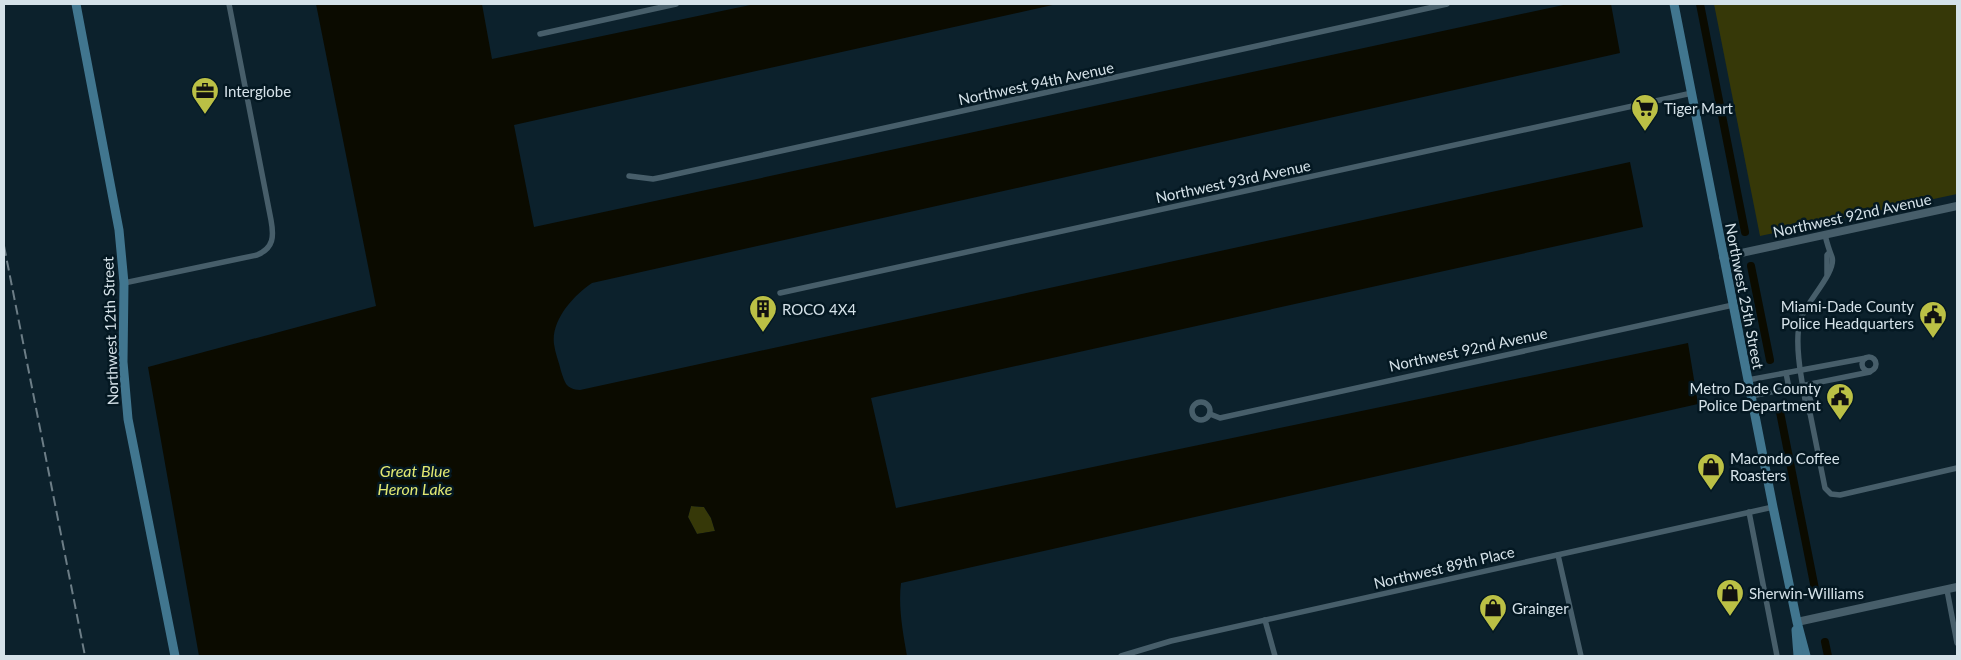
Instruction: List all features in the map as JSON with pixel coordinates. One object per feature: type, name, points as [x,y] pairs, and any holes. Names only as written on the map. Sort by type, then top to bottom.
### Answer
[{"type":"main road","name":"Northwest 12th Street","points":[[76,4],[119,230],[124,283],[124,393],[175,656]]},
{"type":"main road","name":"Northwest 25th Street","points":[[1674,4],[1796,622],[1806,656]]},
{"type":"main road","name":"Northwest 25th Street","points":[[1796,622],[1798,656]]},
{"type":"street","points":[[124,283],[257,255],[267,249],[272,242],[273,231],[229,4]]},
{"type":"street","points":[[540,34],[676,4]]},
{"type":"street","name":"Northwest 94th Avenue","points":[[629,176],[653,180],[663,178],[1447,4]]},
{"type":"street","name":"Northwest 93rd Avenue","points":[[780,293],[1692,93]]},
{"type":"street","name":"Northwest 92nd Avenue","points":[[1723,257],[1957,206]]},
{"type":"street","points":[[1825,235],[1829,253],[1832,257],[1831,265],[1808,302],[1800,320],[1797,345],[1804,385],[1809,394],[1812,409],[1810,413],[1824,486],[1831,494],[1840,495],[1957,468]]},
{"type":"street","name":"Northwest 92nd Avenue","points":[[1210,414],[1220,418],[1733,305]]},
{"type":"street","points":[[1748,380],[1871,357],[1876,362],[1874,369],[1870,372],[1751,396]]},
{"type":"street","points":[[1866,358],[1862,363],[1862,368],[1870,372]]},
{"type":"street","points":[[1786,372],[1790,388]]},
{"type":"street","name":"Northwest 89th Place","points":[[1121,656],[1162,643],[1773,507]]},
{"type":"street","points":[[1749,512],[1777,656]]},
{"type":"street","points":[[1558,555],[1581,656]]},
{"type":"street","points":[[1796,622],[1957,587]]},
{"type":"street","points":[[1947,590],[1957,643]]},
{"type":"street","points":[[1265,620],[1275,656]]},
{"type":"shaded area","points":[[1714,4],[1957,4],[1957,194],[1760,236]]},
{"type":"shaded area","points":[[691,506],[704,507],[711,518],[715,531],[697,534],[688,517]]},
{"type":"water","name":"Great Blue Heron Lake","points":[[316,4],[482,4],[492,59],[755,4],[1057,4],[514,125],[534,227],[1568,4],[1611,4],[1620,53],[592,283],[571,301],[560,317],[554,335],[555,351],[565,382],[569,387],[580,390],[1630,162],[1643,227],[871,398],[896,508],[1688,343],[1698,404],[901,583],[901,611],[907,656],[199,656],[148,367],[376,306]],"holes":[[[691,506],[704,507],[711,518],[715,531],[697,534],[688,517]]]},
{"type":"waterway","points":[[1700,4],[1745,232]]},
{"type":"waterway","points":[[1751,266],[1770,360]]},
{"type":"waterway","points":[[1779,407],[1816,594]]},
{"type":"waterway","points":[[1825,642],[1828,656]]},
{"type":"railway","points":[[4,246],[85,656]]},
{"type":"place","name":"Interglobe","points":[[205,115]]},
{"type":"place","name":"Tiger Mart","points":[[1645,132]]},
{"type":"place","name":"ROCO 4X4","points":[[763,333]]},
{"type":"place","name":"Miami-Dade County Police Headquarters","points":[[1933,339]]},
{"type":"place","name":"Metro Dade County Police Department","points":[[1840,421]]},
{"type":"place","name":"Macondo Coffee Roasters","points":[[1711,491]]},
{"type":"place","name":"Sherwin-Williams","points":[[1730,617]]},
{"type":"place","name":"Grainger","points":[[1493,632]]}]
